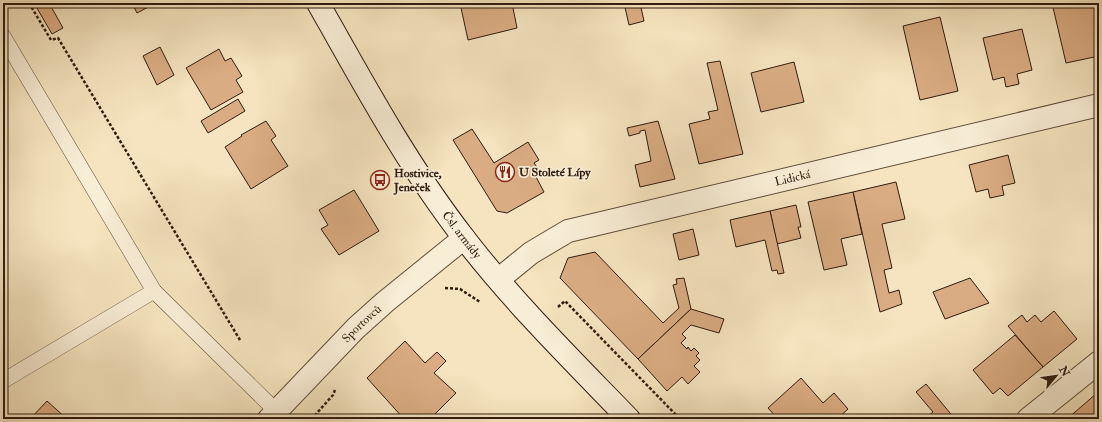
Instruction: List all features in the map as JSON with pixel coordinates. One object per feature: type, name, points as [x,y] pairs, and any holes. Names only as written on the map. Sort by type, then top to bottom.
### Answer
[{"type":"street","name":"Čsl. armády","points":[[318,3],[363,83],[416,170],[464,238],[539,326],[629,419]]},
{"type":"street","name":"Lidická","points":[[499,279],[531,253],[568,231],[1099,105]]},
{"type":"street","name":"Sportovců","points":[[272,415],[356,328],[384,302],[464,238]]},
{"type":"street","points":[[1028,419],[1099,362]]},
{"type":"lane","points":[[3,36],[154,292],[272,415]]},
{"type":"lane","points":[[3,380],[154,292]]},
{"type":"path","points":[[29,3],[51,40],[58,38],[240,341]]},
{"type":"building","points":[[34,3],[49,3],[63,28],[52,34]]},
{"type":"building","points":[[132,3],[156,3],[137,13]]},
{"type":"building","points":[[460,3],[512,3],[517,28],[468,40]]},
{"type":"building","points":[[624,3],[640,3],[644,21],[629,25]]},
{"type":"building","points":[[1052,3],[1099,3],[1099,56],[1066,63]]},
{"type":"building","points":[[940,17],[958,91],[920,100],[903,26]]},
{"type":"building","points":[[1022,29],[1032,70],[1017,74],[1019,84],[1006,87],[1004,77],[993,80],[983,38]]},
{"type":"building","points":[[160,47],[174,75],[157,85],[143,56]]},
{"type":"building","points":[[219,49],[225,61],[231,58],[242,76],[236,80],[243,92],[211,110],[186,68]]},
{"type":"building","points":[[720,61],[743,154],[699,164],[689,124],[710,119],[708,112],[718,110],[707,63]]},
{"type":"building","points":[[794,62],[804,102],[761,112],[751,73]]},
{"type":"building","points":[[238,99],[245,111],[208,133],[201,121]]},
{"type":"building","points":[[266,121],[276,136],[271,140],[288,166],[251,189],[225,147],[242,136],[241,135]]},
{"type":"building","points":[[658,121],[675,179],[640,187],[635,165],[651,161],[645,130],[629,136],[627,128]]},
{"type":"building","name":"U Stoleté Lípy","points":[[472,129],[494,163],[528,142],[539,160],[534,163],[539,170],[534,173],[544,192],[507,213],[497,211],[453,140]]},
{"type":"building","points":[[1008,155],[1015,183],[1002,186],[1004,195],[990,198],[988,189],[976,192],[969,165]]},
{"type":"building","points":[[896,182],[905,219],[882,224],[892,268],[884,270],[889,293],[899,290],[902,304],[880,312],[853,192]]},
{"type":"building","points":[[354,190],[379,231],[339,255],[321,229],[328,225],[319,210]]},
{"type":"building","points":[[853,192],[862,234],[841,239],[847,265],[824,270],[808,202]]},
{"type":"building","points":[[796,205],[801,227],[798,227],[801,238],[777,244],[770,211]]},
{"type":"building","points":[[770,211],[784,273],[778,274],[777,270],[772,271],[765,240],[736,247],[730,220]]},
{"type":"building","points":[[693,229],[699,255],[679,260],[673,234]]},
{"type":"building","points":[[595,252],[663,323],[679,308],[673,285],[677,284],[676,279],[684,278],[691,309],[638,359],[560,278],[568,258]]},
{"type":"building","points":[[970,278],[989,303],[945,319],[933,292]]},
{"type":"building","points":[[691,309],[724,319],[719,333],[691,325],[682,334],[686,338],[681,343],[687,349],[688,347],[691,351],[694,348],[699,353],[696,356],[700,360],[694,366],[700,372],[688,384],[682,377],[667,391],[638,359]]},
{"type":"building","points":[[1054,311],[1077,339],[1043,367],[1008,326],[1022,315],[1027,322],[1035,315],[1041,322]]},
{"type":"building","points":[[1015,335],[1043,367],[1008,396],[1000,388],[993,394],[973,370]]},
{"type":"building","points":[[405,341],[425,363],[437,352],[446,361],[434,373],[456,393],[430,419],[404,419],[367,378]]},
{"type":"building","points":[[801,378],[823,403],[834,393],[848,409],[837,419],[778,419],[768,408]]},
{"type":"building","points":[[926,384],[955,419],[926,418],[933,412],[916,392]]},
{"type":"building","points":[[1097,393],[1099,396],[1099,419],[1067,419]]},
{"type":"building","points":[[47,401],[67,419],[30,419]]},
{"type":"place","name":"U Stoleté Lípy","points":[[505,172]]},
{"type":"place","name":"Hostivice, Jeneček","points":[[380,180]]}]
